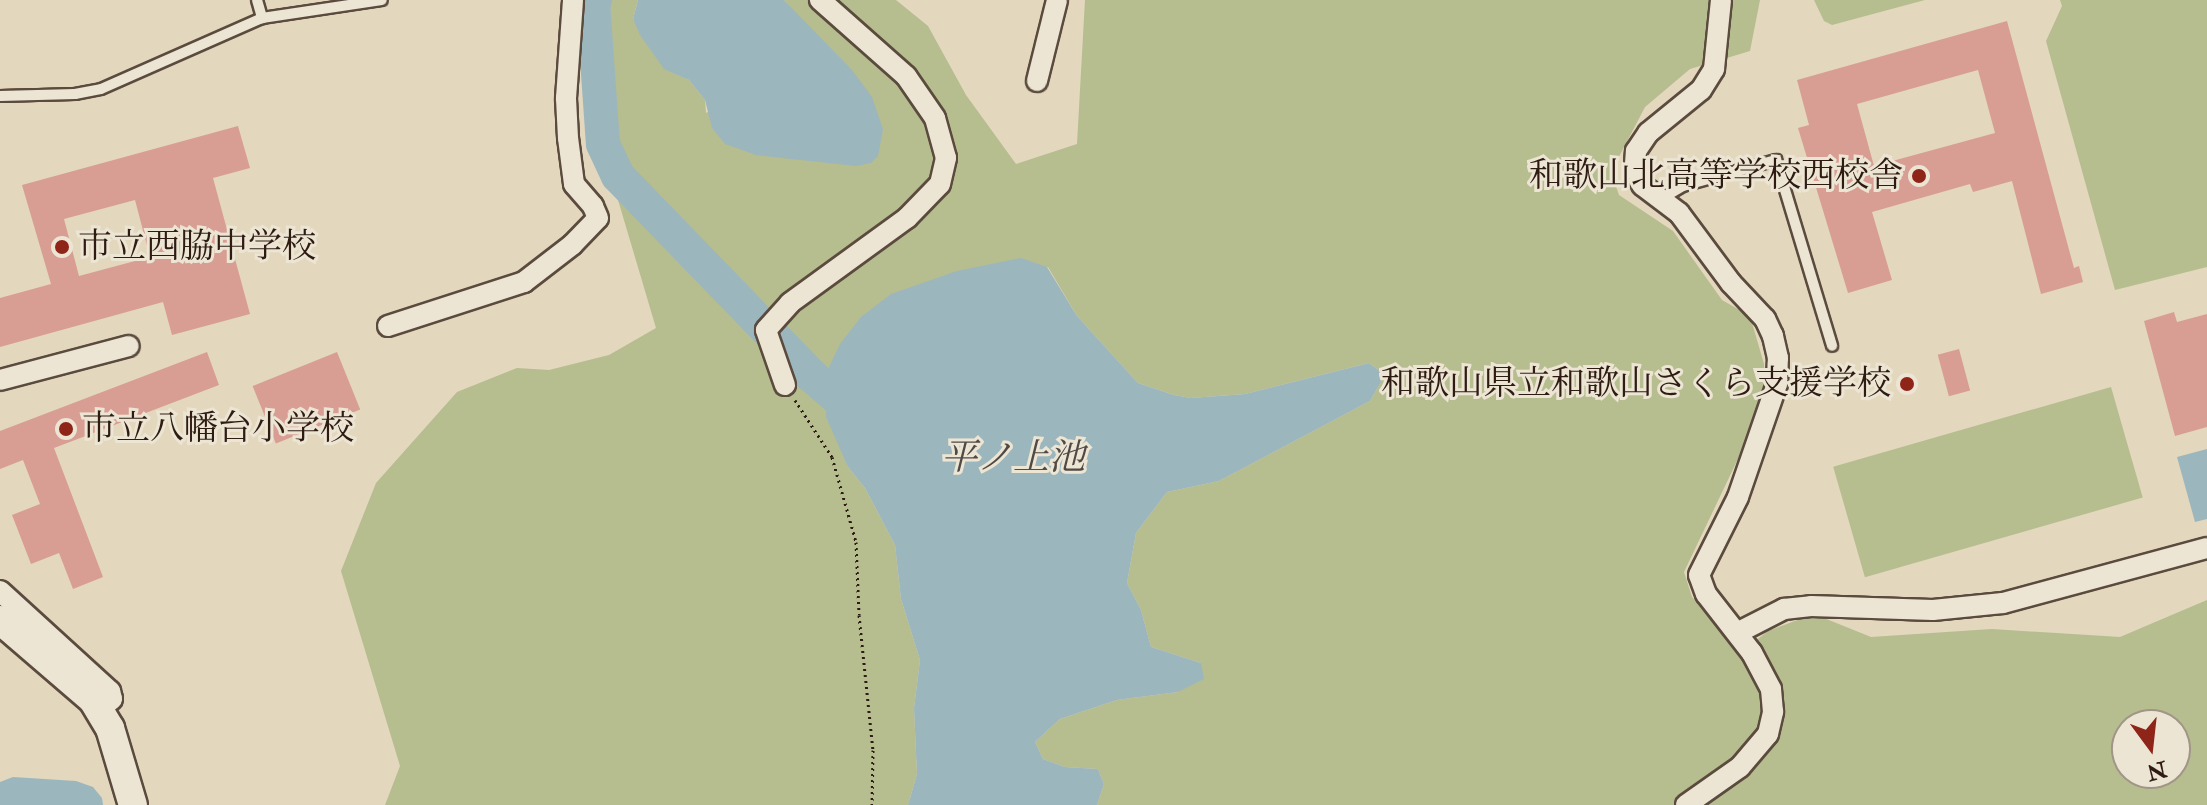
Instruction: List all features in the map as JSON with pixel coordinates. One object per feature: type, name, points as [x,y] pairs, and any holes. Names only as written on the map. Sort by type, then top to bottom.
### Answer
[{"type":"main road","points":[[0,620],[83,692],[99,710],[110,728],[133,805]]},
{"type":"street","points":[[388,326],[524,282],[572,245],[598,218],[593,206],[574,184],[568,138],[566,98],[573,0]]},
{"type":"street","points":[[785,385],[766,330],[790,303],[907,218],[940,184],[946,158],[935,118],[906,76],[820,0]]},
{"type":"street","points":[[1037,81],[1057,0]]},
{"type":"street","points":[[1686,805],[1740,767],[1768,734],[1773,712],[1771,689],[1737,633],[1706,594],[1701,584],[1700,567],[1738,497],[1777,384],[1778,358],[1765,319],[1731,283],[1679,213],[1642,185],[1636,151],[1648,133],[1701,90],[1714,69],[1721,0]]},
{"type":"street","points":[[0,380],[129,346]]},
{"type":"street","points":[[1737,633],[1784,609],[1811,606],[1933,610],[2003,603],[2207,548]]},
{"type":"street","points":[[0,591],[110,691],[112,699],[99,710]]},
{"type":"lane","points":[[257,0],[262,18]]},
{"type":"lane","points":[[0,96],[75,94],[101,89],[262,18],[382,0]]},
{"type":"lane","points":[[1661,199],[1683,186],[1776,160],[1832,346]]},
{"type":"path","points":[[785,385],[832,457],[856,542],[859,615],[873,750],[872,805]]},
{"type":"green space","points":[[600,0],[638,0],[633,19],[664,68],[689,80],[705,100],[706,113],[824,44],[784,0],[896,0],[928,26],[966,95],[1016,164],[1077,144],[1085,0],[1760,0],[1750,51],[1690,69],[1645,107],[1611,172],[1619,195],[1673,231],[1722,300],[1750,316],[1764,364],[1765,390],[1746,442],[1684,572],[1692,597],[1740,653],[1768,631],[1814,614],[1871,637],[1992,629],[2120,637],[2207,600],[2207,805],[1097,805],[1104,784],[1098,769],[1065,767],[1043,759],[1035,742],[1060,719],[1117,700],[1178,692],[1201,663],[1151,647],[1141,610],[1127,583],[1136,533],[1167,492],[1219,481],[1370,401],[1385,375],[1369,363],[1245,394],[1191,398],[1174,395],[1138,383],[1077,316],[1048,267],[829,367],[829,391],[848,467],[865,488],[895,545],[901,599],[920,660],[914,708],[917,774],[908,805],[385,805],[400,766],[341,571],[376,483],[457,392],[517,368],[549,370],[609,355],[656,328],[586,92]]},
{"type":"green space","points":[[1814,0],[1925,0],[1832,25],[1824,21]]},
{"type":"green space","points":[[2060,0],[2207,0],[2207,267],[2115,290],[2046,41],[2062,6]]},
{"type":"green space","points":[[2111,387],[2143,498],[1865,577],[1833,467]]},
{"type":"water","points":[[638,0],[784,0],[852,70],[872,97],[883,129],[878,156],[871,163],[856,166],[756,155],[725,144],[712,128],[705,100],[689,80],[664,69],[640,35],[633,19]]},
{"type":"water","name":"平ノ上池","points":[[1021,258],[1047,267],[1077,316],[1138,383],[1174,395],[1191,398],[1245,394],[1369,363],[1385,375],[1370,401],[1219,481],[1167,492],[1136,533],[1127,583],[1141,610],[1151,647],[1201,663],[1204,679],[1178,692],[1117,700],[1060,719],[1035,742],[1043,759],[1065,767],[1098,769],[1104,784],[1097,805],[908,805],[917,774],[914,708],[920,660],[901,599],[895,545],[865,488],[848,467],[826,417],[829,367],[840,344],[861,317],[891,294],[957,271]]},
{"type":"water","points":[[2207,449],[2207,519],[2195,522],[2177,457]]},
{"type":"water","points":[[13,777],[76,781],[93,787],[102,798],[103,805],[0,805],[0,782]]},
{"type":"building","points":[[2007,21],[2074,268],[2079,266],[2083,282],[2041,294],[2012,181],[1973,192],[1970,184],[1872,212],[1892,280],[1848,293],[1798,128],[1809,125],[1797,80]],"holes":[[[1978,70],[1995,133],[1874,166],[1857,104]]]},
{"type":"building","points":[[238,126],[250,168],[213,178],[250,314],[172,335],[163,302],[0,347],[0,298],[51,284],[22,185]],"holes":[[[135,200],[150,257],[79,276],[64,219]]]},
{"type":"building","points":[[2174,312],[2177,322],[2207,314],[2207,427],[2175,436],[2144,321]]},
{"type":"building","points":[[1959,349],[1970,391],[1949,396],[1938,355]]},
{"type":"building","points":[[207,352],[219,385],[54,448],[103,577],[73,589],[59,553],[31,564],[12,515],[40,504],[23,460],[0,469],[0,431]]},
{"type":"building","points":[[337,352],[360,409],[276,444],[253,386]]},
{"type":"waterway","name":"平ノ上池","points":[[595,0],[603,144],[618,176],[812,376],[864,421]]},
{"type":"place","name":"和歌山北高等学校西校舎","points":[[1919,176]]},
{"type":"place","name":"市立西脇中学校","points":[[62,247]]},
{"type":"place","name":"和歌山県立和歌山さくら支援学校","points":[[1907,384]]},
{"type":"place","name":"市立八幡台小学校","points":[[66,429]]}]
